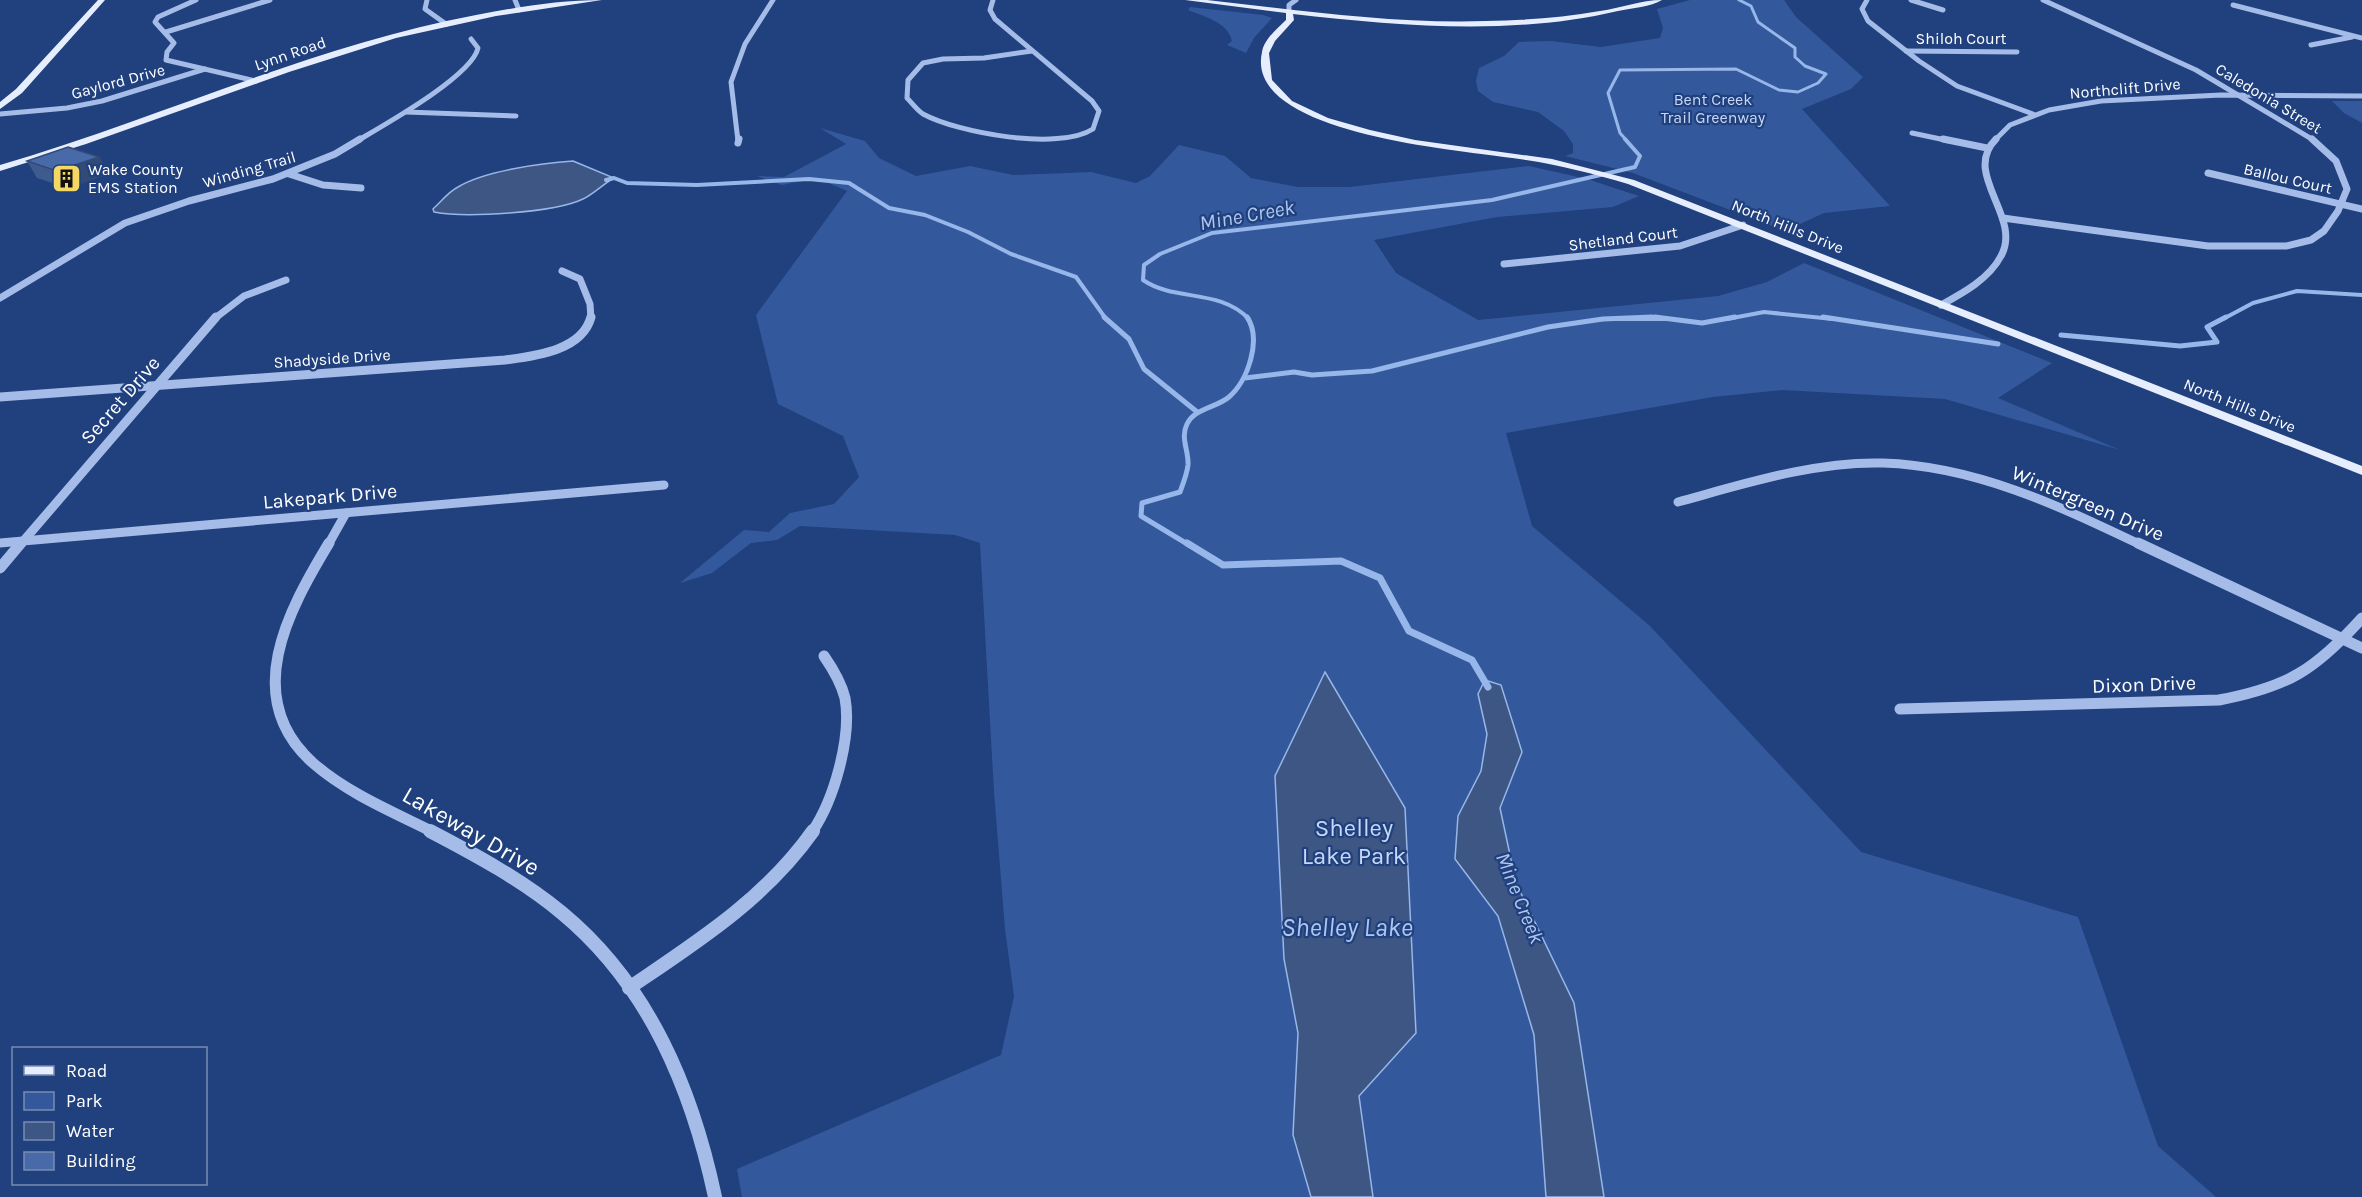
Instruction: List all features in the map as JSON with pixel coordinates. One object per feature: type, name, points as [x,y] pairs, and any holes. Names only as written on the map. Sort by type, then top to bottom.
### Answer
[{"type":"main road","points":[[0,106],[20,91],[102,0]]},
{"type":"main road","name":"Lynn Road","points":[[0,168],[39,157],[357,46],[446,24],[519,10],[599,0]]},
{"type":"main road","points":[[1188,0],[1394,22],[1508,23],[1599,14],[1659,0]]},
{"type":"main road","name":"North Hills Drive","points":[[1289,12],[1290,20],[1266,50],[1264,68],[1271,84],[1279,93],[1306,114],[1363,131],[1527,157],[1604,174],[1743,225],[2362,471]]},
{"type":"main road","points":[[0,162],[39,157]]},
{"type":"street","points":[[196,0],[158,17],[155,22],[174,43],[167,52],[166,60],[256,81]]},
{"type":"street","points":[[166,32],[270,0]]},
{"type":"street","points":[[427,0],[425,9],[446,24]]},
{"type":"street","points":[[515,0],[519,10]]},
{"type":"street","points":[[738,142],[741,132],[729,92],[731,78],[736,61],[773,0]]},
{"type":"street","points":[[993,0],[990,10],[995,19],[1092,101],[1099,111],[1097,125],[1080,136],[1050,137],[971,130],[922,114],[910,105],[905,97],[905,88],[913,70],[928,62],[1032,51]]},
{"type":"street","points":[[1289,12],[1289,5],[1296,0]]},
{"type":"street","points":[[1867,0],[1862,9],[1863,14],[1906,51],[1957,87],[2033,114]]},
{"type":"street","points":[[1911,0],[1943,10]]},
{"type":"street","name":"Caledonia Street","points":[[2043,0],[2196,70],[2244,96],[2320,144],[2336,162],[2347,189],[2342,204]]},
{"type":"street","points":[[2233,5],[2359,37]]},
{"type":"street","points":[[2311,45],[2359,37]]},
{"type":"street","name":"Winding Trail","points":[[0,298],[95,239],[141,216],[289,174],[335,154],[406,112],[476,57],[478,48],[471,39]]},
{"type":"street","name":"Shiloh Court","points":[[1906,51],[2017,52]]},
{"type":"street","points":[[920,58],[928,62]]},
{"type":"street","name":"Gaylord Drive","points":[[0,114],[67,108],[102,101],[205,69]]},
{"type":"street","name":"Northclift Drive","points":[[1987,148],[1993,138],[2005,128],[2033,114],[2071,105],[2122,98],[2362,96]]},
{"type":"street","points":[[406,112],[516,116]]},
{"type":"street","points":[[1912,133],[1987,148],[1984,160],[1987,179],[2003,218],[2006,245],[1986,275],[1972,288],[1941,305]]},
{"type":"street","points":[[1080,136],[1087,140]]},
{"type":"street","name":"Ballou Court","points":[[2208,173],[2362,209]]},
{"type":"street","points":[[289,174],[323,185],[361,188]]},
{"type":"street","points":[[2003,218],[2181,242],[2270,248],[2310,241],[2326,231],[2342,204]]},
{"type":"street","name":"Shetland Court","points":[[1503,264],[1680,246],[1743,225]]},
{"type":"street","name":"Shadyside Drive","points":[[0,397],[494,361],[549,351],[585,331],[591,318],[580,279],[562,272]]},
{"type":"street","name":"Secret Drive","points":[[0,568],[222,312],[254,290],[286,280]]},
{"type":"street","name":"Wintergreen Drive","points":[[1678,502],[1740,486],[1858,464],[1946,471],[2006,486],[2048,501],[2362,648]]},
{"type":"street","name":"Lakepark Drive","points":[[0,543],[664,484]]},
{"type":"street","name":"Lakeway Drive","points":[[346,513],[286,624],[277,651],[274,680],[277,706],[291,736],[317,767],[471,854],[551,905],[584,934],[629,988],[682,1077],[702,1137],[715,1197]]},
{"type":"street","name":"Dixon Drive","points":[[1900,709],[2219,700],[2277,687],[2305,674],[2344,639],[2362,618]]},
{"type":"street","points":[[629,988],[747,906],[773,883],[813,834],[837,783],[847,700],[840,678],[824,656]]},
{"type":"green space","name":"Bent Creek Trail Greenway","points":[[1690,0],[1784,0],[1796,17],[1863,77],[1851,89],[1802,109],[1890,206],[1824,213],[1785,231],[1633,173],[1565,156],[1573,153],[1573,144],[1564,131],[1538,112],[1493,102],[1478,91],[1476,81],[1479,68],[1504,56],[1519,42],[1551,41],[1601,47],[1660,38],[1663,28],[1657,9]]},
{"type":"green space","points":[[1190,7],[1272,18],[1254,38],[1246,53],[1227,45],[1232,41],[1230,34],[1220,24],[1188,10]]},
{"type":"green space","points":[[2332,101],[2362,101],[2362,123],[2344,113]]},
{"type":"green space","name":"Shelley Lake Park","points":[[820,128],[865,141],[879,158],[916,176],[970,166],[1013,175],[1091,172],[1136,183],[1150,176],[1179,145],[1225,156],[1251,178],[1298,187],[1349,187],[1529,166],[1587,179],[1639,196],[1613,207],[1497,217],[1374,240],[1396,273],[1478,320],[1718,296],[1767,282],[1804,263],[2052,363],[1998,398],[2120,450],[1945,399],[1782,390],[1713,397],[1506,433],[1532,526],[1650,626],[1861,852],[2078,917],[2158,1146],[2216,1197],[742,1197],[737,1169],[1001,1055],[1014,996],[1005,929],[994,792],[980,543],[955,535],[800,526],[777,540],[751,543],[712,573],[680,583],[744,530],[769,532],[790,513],[834,504],[859,477],[843,436],[778,404],[756,315],[847,191],[817,178],[782,185],[757,176],[784,177],[846,144]]},
{"type":"water","points":[[573,161],[614,178],[583,199],[552,208],[487,214],[434,212],[433,209],[448,194],[469,181],[514,169]]},
{"type":"water","name":"Shelley Lake","points":[[1325,672],[1405,808],[1416,1033],[1359,1096],[1373,1197],[1311,1197],[1293,1135],[1298,1033],[1284,959],[1275,776]]},
{"type":"water","points":[[1485,680],[1501,685],[1522,752],[1500,808],[1516,883],[1574,1003],[1604,1197],[1546,1197],[1534,1035],[1498,916],[1455,859],[1458,816],[1481,771],[1487,734],[1478,694]]},
{"type":"building","points":[[68,147],[99,157],[57,171],[27,161]]},
{"type":"waterway","name":"Mine Creek","points":[[1627,141],[1620,133],[1608,93],[1620,70],[1736,69],[1779,90],[1798,92],[1818,83],[1826,74],[1805,66],[1795,57],[1795,48],[1758,22],[1751,6],[1739,0]]},
{"type":"waterway","name":"Mine Creek","points":[[1247,318],[1237,309],[1224,303],[1156,287],[1143,280],[1144,265],[1160,254],[1212,233],[1492,200],[1635,167],[1640,156],[1625,139]]},
{"type":"waterway","points":[[606,180],[614,178],[627,183],[697,185],[809,179],[849,183],[889,208],[925,215],[968,232],[1011,254],[1076,277],[1106,318]]},
{"type":"waterway","points":[[2223,319],[2253,303],[2297,291],[2362,295]]},
{"type":"waterway","points":[[1727,319],[1764,312],[1833,319]]},
{"type":"waterway","points":[[1245,378],[1294,372],[1312,375],[1372,371],[1548,327],[1603,319],[1652,317]]},
{"type":"waterway","points":[[1655,317],[1702,323],[1735,317]]},
{"type":"waterway","points":[[1823,317],[1998,344]]},
{"type":"waterway","points":[[2061,335],[2180,346],[2217,342],[2207,327],[2226,317]]},
{"type":"waterway","points":[[1106,318],[1129,339],[1144,369],[1196,411]]},
{"type":"waterway","name":"Mine Creek","points":[[1189,545],[1141,516],[1142,503],[1180,492],[1188,465],[1184,434],[1187,424],[1200,411],[1229,397],[1236,390],[1247,370],[1253,348],[1251,326],[1247,318]]},
{"type":"waterway","points":[[1613,319],[1667,319]]},
{"type":"waterway","name":"Mine Creek","points":[[1187,543],[1223,565],[1341,561],[1380,578],[1409,631],[1472,660],[1488,687]]},
{"type":"place","name":"Wake County EMS Station","points":[[67,178]]}]
